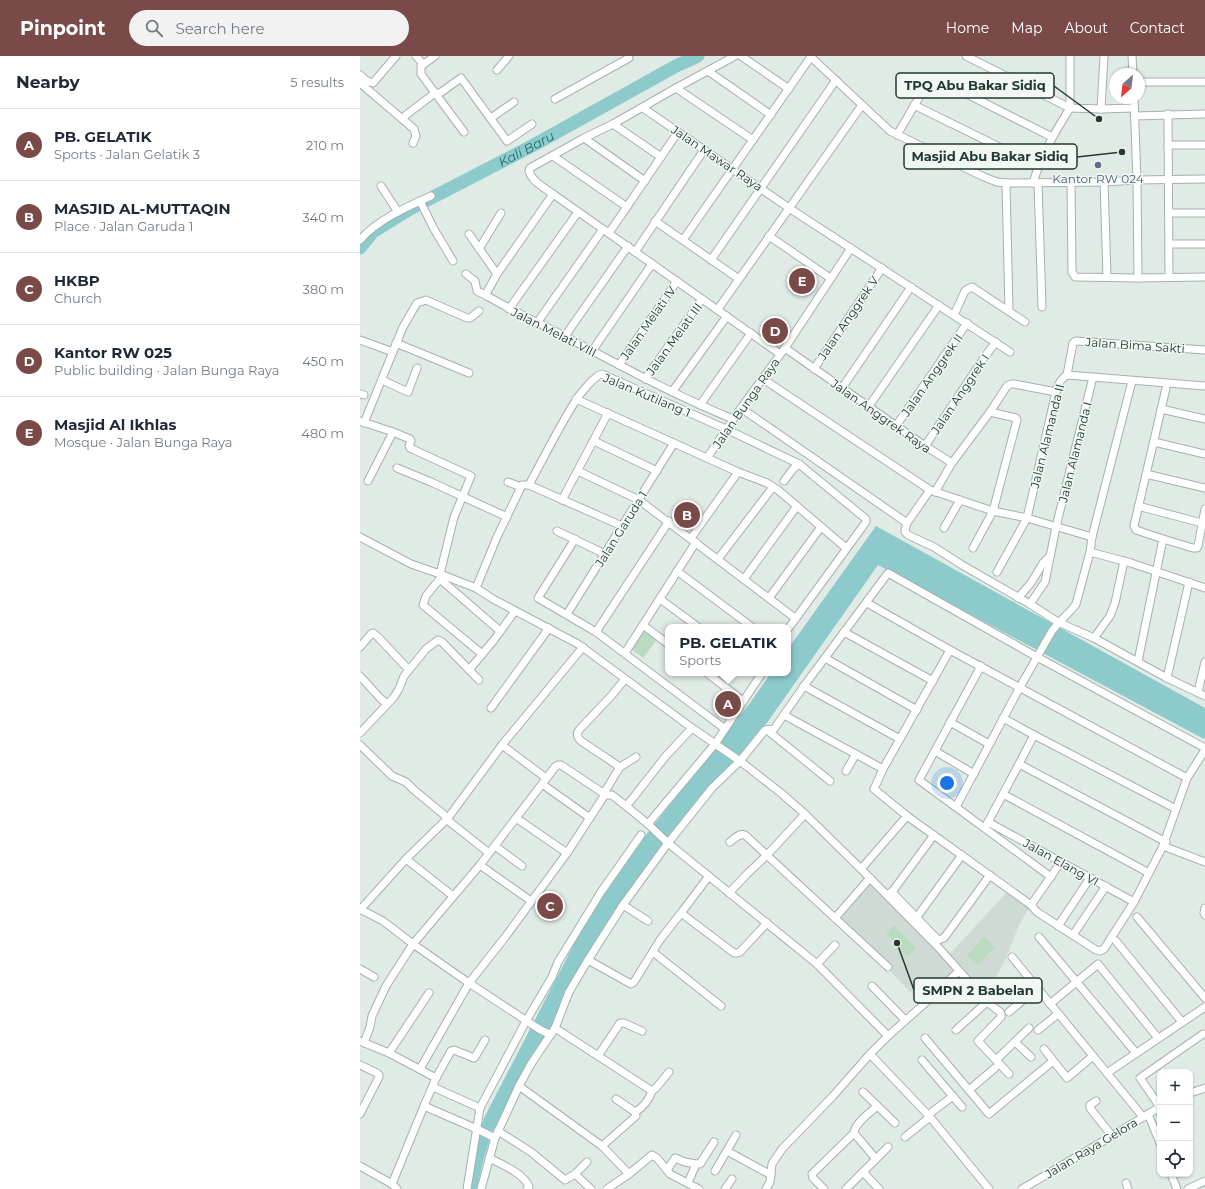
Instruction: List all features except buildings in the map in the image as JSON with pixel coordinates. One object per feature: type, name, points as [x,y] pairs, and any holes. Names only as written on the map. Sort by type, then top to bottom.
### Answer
[{"type":"street","points":[[360,75],[367,81],[373,83],[396,56]]},
{"type":"street","points":[[416,56],[423,64]]},
{"type":"street","points":[[435,56],[421,66],[421,74],[464,132]]},
{"type":"street","points":[[497,70],[509,56]]},
{"type":"street","points":[[555,99],[628,58],[628,56]]},
{"type":"street","points":[[626,207],[553,156],[584,138],[644,108],[676,88],[735,56]]},
{"type":"street","points":[[741,56],[789,89]]},
{"type":"street","points":[[966,56],[1070,108],[1134,108]]},
{"type":"street","points":[[1042,307],[1036,183],[1038,166],[1052,137],[1070,108],[1070,56]]},
{"type":"street","points":[[1101,109],[1104,56]]},
{"type":"street","points":[[1132,56],[1133,68]]},
{"type":"street","points":[[683,240],[810,58],[813,58],[890,131],[997,182],[1006,184],[1205,179]]},
{"type":"street","points":[[708,71],[771,114]]},
{"type":"street","points":[[406,115],[435,93],[440,93],[462,78],[508,141],[532,124]]},
{"type":"street","points":[[898,135],[926,84],[932,78],[935,78],[1052,137]]},
{"type":"street","points":[[711,260],[836,80]]},
{"type":"street","points":[[1145,82],[1205,82]]},
{"type":"street","points":[[360,83],[414,129],[416,136],[413,143]]},
{"type":"street","points":[[676,88],[753,140]]},
{"type":"street","points":[[491,118],[514,102]]},
{"type":"street","points":[[1134,104],[1137,180],[1138,278]]},
{"type":"street","points":[[718,309],[862,105]]},
{"type":"street","points":[[914,105],[1038,166]]},
{"type":"street","name":"Jalan Mawar Raya","points":[[644,108],[789,208],[1010,352]]},
{"type":"street","points":[[1168,114],[1170,244],[1169,277]]},
{"type":"street","points":[[1134,116],[1205,114]]},
{"type":"street","points":[[613,124],[661,157]]},
{"type":"street","points":[[538,323],[606,231],[626,207],[678,132]]},
{"type":"street","points":[[584,138],[645,181]]},
{"type":"street","points":[[1168,145],[1205,145]]},
{"type":"street","points":[[635,252],[704,150]]},
{"type":"street","name":"Jalan Anggrek Raya","points":[[553,156],[530,168],[530,176],[534,180],[751,333],[814,369],[952,463]]},
{"type":"street","points":[[1071,182],[1074,276],[1138,278],[1205,277]]},
{"type":"street","points":[[1104,182],[1107,277]]},
{"type":"street","points":[[1006,184],[1008,311]]},
{"type":"street","points":[[381,186],[398,212]]},
{"type":"street","points":[[487,296],[486,294],[498,274],[553,194]]},
{"type":"street","points":[[360,240],[375,227],[398,212],[421,203],[431,196]]},
{"type":"street","points":[[421,203],[453,261]]},
{"type":"street","points":[[509,309],[578,212]]},
{"type":"street","points":[[479,250],[501,213]]},
{"type":"street","points":[[1169,213],[1205,213]]},
{"type":"street","points":[[655,221],[739,279]]},
{"type":"street","points":[[469,234],[479,250],[498,274]]},
{"type":"street","points":[[770,236],[830,278]]},
{"type":"street","points":[[1170,244],[1205,244]]},
{"type":"street","points":[[565,336],[628,246]]},
{"type":"street","name":"Jalan Bunga Raya","points":[[707,458],[726,428],[783,351],[851,248]]},
{"type":"street","points":[[592,350],[652,264]]},
{"type":"street","name":"Jalan Anggrek V","points":[[814,369],[882,268]]},
{"type":"street","name":"Jalan Melati VIII","points":[[466,274],[475,281],[478,291],[509,309],[565,336],[645,379],[733,419]]},
{"type":"street","name":"Jalan Melati IV","points":[[619,365],[677,281]]},
{"type":"street","points":[[842,388],[911,287]]},
{"type":"street","points":[[954,315],[965,291],[972,287],[1025,322]]},
{"type":"street","name":"Jalan Melati III","points":[[645,379],[702,298]]},
{"type":"street","points":[[478,311],[470,318],[466,318],[426,300],[418,303],[402,327],[382,380],[362,422],[410,439],[410,448],[471,476],[454,517],[441,576],[426,596],[423,605],[482,654]]},
{"type":"street","points":[[869,406],[939,305]]},
{"type":"street","points":[[672,392],[727,316]]},
{"type":"street","name":"Jalan Anggrek II","points":[[896,426],[967,323]]},
{"type":"street","points":[[700,405],[751,333]]},
{"type":"street","points":[[360,340],[392,352]]},
{"type":"street","name":"Jalan Bima Sakti","points":[[1067,375],[1073,343],[1076,341],[1205,350]]},
{"type":"street","name":"Jalan Anggrek I","points":[[925,446],[996,342]]},
{"type":"street","points":[[396,343],[469,373]]},
{"type":"street","points":[[382,380],[408,392],[417,368]]},
{"type":"street","name":"Jalan Kutilang 1","points":[[576,399],[598,375],[602,374],[726,428]]},
{"type":"street","name":"Jalan Alamanda II","points":[[997,572],[1027,518],[1056,392],[1061,379],[1067,375],[1205,386]]},
{"type":"street","name":"Jalan Alamanda I","points":[[1030,604],[1045,582],[1056,527],[1094,377]]},
{"type":"street","points":[[763,379],[933,491],[993,511],[1027,518],[1092,537]]},
{"type":"street","points":[[956,807],[1052,630],[1076,604],[1132,381]]},
{"type":"street","points":[[1056,392],[1011,384],[1004,389],[990,412],[933,491],[907,524],[905,532],[908,535],[934,547],[962,566],[1030,604],[1058,622],[1094,638],[1167,678],[1205,696]]},
{"type":"street","points":[[1167,384],[1138,506],[1134,529],[1195,549],[1198,546],[1205,509]]},
{"type":"street","points":[[529,485],[576,399],[674,444],[767,483],[778,490],[846,548]]},
{"type":"street","points":[[741,408],[907,524]]},
{"type":"street","points":[[1161,409],[1205,419]]},
{"type":"street","points":[[973,548],[993,511],[1017,420],[990,412]]},
{"type":"street","points":[[562,500],[608,413]]},
{"type":"street","points":[[726,428],[800,464],[866,519],[865,524],[791,624]]},
{"type":"street","points":[[368,481],[393,432]]},
{"type":"street","points":[[594,441],[657,471]]},
{"type":"street","points":[[1154,442],[1205,454]]},
{"type":"street","name":"Jalan Garuda 1","points":[[567,614],[674,444]]},
{"type":"street","points":[[784,481],[793,469],[800,464]]},
{"type":"street","points":[[397,468],[507,517]]},
{"type":"street","points":[[578,471],[639,500],[669,521],[795,618]]},
{"type":"street","points":[[625,653],[677,571],[693,540],[738,472]]},
{"type":"street","points":[[1146,474],[1205,488]]},
{"type":"street","points":[[508,482],[521,487]]},
{"type":"street","points":[[476,588],[497,537],[522,485],[529,485],[622,526]]},
{"type":"street","points":[[718,559],[773,487]]},
{"type":"street","points":[[944,528],[960,500]]},
{"type":"street","points":[[744,579],[797,506]]},
{"type":"street","points":[[1138,506],[1202,523]]},
{"type":"street","points":[[596,632],[669,521]]},
{"type":"street","points":[[769,598],[821,527]]},
{"type":"street","points":[[557,531],[605,554]]},
{"type":"street","points":[[360,537],[411,564],[476,588],[515,611],[583,646],[625,679],[725,752],[740,761],[781,793],[805,814],[870,878],[917,917],[938,940],[942,939],[990,875]]},
{"type":"street","points":[[574,539],[538,599],[567,614],[596,632],[724,729]]},
{"type":"street","points":[[1138,661],[1163,539]]},
{"type":"street","points":[[1090,552],[1124,561],[1205,588]]},
{"type":"street","points":[[1018,598],[1031,583],[1043,563],[1050,556]]},
{"type":"street","points":[[1094,638],[1110,616],[1115,604],[1124,561]]},
{"type":"street","points":[[677,571],[748,624]]},
{"type":"street","points":[[481,1189],[495,1135],[519,1086],[531,1064],[551,1035],[569,992],[624,905],[667,842],[712,788],[740,761],[763,732],[774,728],[888,573],[1205,749],[1187,778],[1164,844],[1134,902],[1102,951],[1098,952],[1037,912],[1031,905],[907,816],[874,789],[883,769],[950,650]]},
{"type":"street","points":[[441,576],[500,631]]},
{"type":"street","points":[[1167,678],[1189,582]]},
{"type":"street","points":[[660,598],[694,624]]},
{"type":"street","points":[[867,603],[950,650],[1187,778]]},
{"type":"street","points":[[469,670],[515,611]]},
{"type":"street","points":[[643,625],[665,642]]},
{"type":"street","points":[[491,708],[549,628]]},
{"type":"street","points":[[844,632],[933,681]]},
{"type":"street","points":[[360,647],[373,633],[409,670]]},
{"type":"street","points":[[360,733],[397,693],[404,676],[426,649],[438,640],[442,642],[479,680]]},
{"type":"street","points":[[551,1035],[526,1021],[469,983],[383,921],[360,909],[406,859],[447,818],[502,745],[583,646]]},
{"type":"street","points":[[825,658],[917,710]]},
{"type":"street","points":[[1198,692],[1205,662]]},
{"type":"street","points":[[980,666],[919,780],[956,807],[986,825],[1051,877]]},
{"type":"street","points":[[360,676],[387,704]]},
{"type":"street","points":[[711,676],[743,701]]},
{"type":"street","points":[[648,824],[715,744],[759,676]]},
{"type":"street","points":[[620,767],[581,741],[577,737],[577,734],[625,679]]},
{"type":"street","points":[[804,686],[900,739]]},
{"type":"street","points":[[784,715],[883,769]]},
{"type":"street","points":[[1003,718],[1176,809]]},
{"type":"street","points":[[950,722],[989,744]]},
{"type":"street","points":[[626,806],[665,757],[692,728]]},
{"type":"street","points":[[767,730],[830,780]]},
{"type":"street","points":[[986,825],[1004,794],[1034,735]]},
{"type":"street","points":[[360,745],[392,776],[406,782],[489,853]]},
{"type":"street","points":[[502,745],[590,818]]},
{"type":"street","points":[[935,751],[974,774]]},
{"type":"street","points":[[846,770],[856,754]]},
{"type":"street","points":[[420,1069],[469,983],[506,936],[567,853],[605,794],[620,767],[636,757]]},
{"type":"street","points":[[1019,764],[1164,844],[1205,862]]},
{"type":"street","points":[[436,1078],[362,1042],[370,1027],[372,1016],[386,986],[413,944],[480,865],[558,765],[561,765],[605,794],[612,795],[648,824],[667,842],[817,964],[888,1036]]},
{"type":"street","points":[[1004,794],[1149,873]]},
{"type":"street","points":[[729,893],[805,814]]},
{"type":"street","points":[[861,869],[907,816]]},
{"type":"street","points":[[516,818],[567,853]]},
{"type":"street","name":"Jalan Elang VI","points":[[986,825],[1061,862],[1134,902]]},
{"type":"street","points":[[467,1189],[478,1129],[480,1108],[526,1021],[552,977],[558,962],[590,910],[641,835]]},
{"type":"street","points":[[730,842],[738,835],[745,835],[888,967]]},
{"type":"street","points":[[889,894],[934,835]]},
{"type":"street","points":[[495,846],[522,866]]},
{"type":"street","points":[[917,917],[962,855]]},
{"type":"street","points":[[406,859],[453,896]]},
{"type":"street","points":[[1031,905],[1061,862]]},
{"type":"street","points":[[480,865],[532,901]]},
{"type":"street","points":[[588,960],[631,984],[634,982],[660,940],[709,876]]},
{"type":"street","points":[[835,918],[870,878]]},
{"type":"street","points":[[1058,926],[1090,878]]},
{"type":"street","points":[[1073,935],[1106,886]]},
{"type":"street","points":[[889,894],[987,1002],[1000,1012],[1001,1017],[978,1040],[996,1064],[1009,1074]]},
{"type":"street","points":[[624,905],[648,921]]},
{"type":"street","points":[[1205,908],[1205,915]]},
{"type":"street","points":[[681,913],[736,954],[740,952],[767,923]]},
{"type":"street","points":[[1137,916],[1205,998]]},
{"type":"street","points":[[1039,937],[1136,1053]]},
{"type":"street","points":[[1116,941],[1182,1022]]},
{"type":"street","points":[[817,964],[835,945]]},
{"type":"street","points":[[653,952],[722,1006]]},
{"type":"street","points":[[1012,958],[1107,1073],[1145,1116],[1158,1141]]},
{"type":"street","points":[[1050,1004],[1098,964],[1158,1038]]},
{"type":"street","points":[[360,969],[374,977]]},
{"type":"street","points":[[766,1189],[770,1182],[772,1164],[782,1149],[888,1036],[959,972]]},
{"type":"street","points":[[872,986],[905,1020]]},
{"type":"street","points":[[1009,1012],[1037,988]]},
{"type":"street","points":[[389,1054],[429,993]]},
{"type":"street","points":[[956,1030],[987,1002]]},
{"type":"street","points":[[1107,1073],[1205,1006]]},
{"type":"street","points":[[1038,1030],[1058,1014]]},
{"type":"street","points":[[598,1056],[620,1022],[642,1031]]},
{"type":"street","points":[[554,1028],[652,1091]]},
{"type":"street","points":[[969,1090],[996,1064],[1029,1028]]},
{"type":"street","points":[[1159,1105],[1140,1078],[1203,1034]]},
{"type":"street","points":[[925,1038],[989,1114],[1053,1061]]},
{"type":"street","points":[[360,1166],[395,1187],[424,1106],[436,1078],[451,1051],[454,1050],[474,1058],[484,1040]]},
{"type":"street","points":[[1015,1042],[1031,1058]]},
{"type":"street","points":[[1044,1049],[1067,1078],[1093,1056]]},
{"type":"street","points":[[870,1054],[929,1116],[989,1189]]},
{"type":"street","points":[[922,1060],[962,1107]]},
{"type":"street","points":[[360,1065],[377,1073],[379,1077],[360,1114]]},
{"type":"street","points":[[635,1112],[644,1106],[650,1098],[652,1091],[669,1072]]},
{"type":"street","points":[[519,1086],[602,1146],[629,1174]]},
{"type":"street","points":[[433,1087],[480,1108]]},
{"type":"street","points":[[1193,1093],[1205,1088]]},
{"type":"street","points":[[863,1092],[895,1124]]},
{"type":"street","points":[[905,1137],[953,1096]]},
{"type":"street","points":[[616,1099],[635,1112]]},
{"type":"street","points":[[1096,1101],[1090,1105],[1091,1110],[1112,1136]]},
{"type":"street","points":[[424,1106],[495,1135],[531,1152],[566,1180],[575,1174],[587,1162]]},
{"type":"street","points":[[824,1189],[812,1177],[812,1174],[854,1133],[856,1126],[878,1106]]},
{"type":"street","name":"Jalan Raya Gelora","points":[[1022,1189],[1157,1109]]},
{"type":"street","points":[[602,1146],[636,1116],[635,1112]]},
{"type":"street","points":[[854,1133],[876,1159]]},
{"type":"street","points":[[715,1171],[736,1135]]},
{"type":"street","points":[[667,1170],[675,1158],[685,1162],[700,1164],[714,1142]]},
{"type":"street","points":[[846,1189],[888,1147]]},
{"type":"street","points":[[727,1151],[771,1175]]},
{"type":"street","points":[[607,1189],[629,1174],[652,1155],[658,1158],[671,1175],[699,1189]]},
{"type":"street","points":[[489,1158],[520,1176],[528,1184],[529,1187],[527,1189]]},
{"type":"street","points":[[688,1183],[696,1164]]},
{"type":"street","points":[[863,1172],[879,1189]]},
{"type":"street","points":[[575,1174],[591,1189]]},
{"type":"street","points":[[1173,1177],[1177,1189]]},
{"type":"street","points":[[725,1189],[732,1178]]},
{"type":"street","points":[[1188,1189],[1205,1181]]},
{"type":"shaded area","points":[[872,883],[957,970],[922,1004],[837,916]]},
{"type":"shaded area","points":[[1007,892],[1029,908],[1020,923],[1003,965],[992,983],[987,996],[949,955]]},
{"type":"green space","points":[[644,628],[658,638],[643,658],[630,648]]},
{"type":"green space","points":[[728,695],[736,700],[729,713],[720,709]]},
{"type":"green space","points":[[894,925],[916,948],[907,956],[886,934]]},
{"type":"green space","points":[[984,937],[995,947],[978,965],[967,955]]},
{"type":"water","points":[[876,526],[1205,708],[1205,737],[1204,739],[878,565],[769,720],[619,912],[495,1124],[483,1120],[601,892],[750,703],[769,676],[791,676],[791,645]]},
{"type":"waterway","name":"Kali Baru","points":[[360,248],[373,232],[410,209],[532,146],[676,66],[698,56]]},
{"type":"waterway","points":[[470,1189],[486,1130],[498,1106]]},
{"type":"place","name":"TPQ Abu Bakar Sidiq","points":[[1099,119]]},
{"type":"place","name":"Masjid Abu Bakar Sidiq","points":[[1122,152]]},
{"type":"place","name":"Kantor RW 024","points":[[1098,165]]},
{"type":"place","name":"Masjid Al Ikhlas","points":[[802,281]]},
{"type":"place","name":"Kantor RW 025","points":[[775,331]]},
{"type":"place","name":"MASJID AL-MUTTAQIN","points":[[687,515]]},
{"type":"place","name":"PB. GELATIK","points":[[728,704]]},
{"type":"place","name":"HKBP","points":[[550,906]]},
{"type":"place","name":"SMPN 2 Babelan","points":[[897,943]]}]
